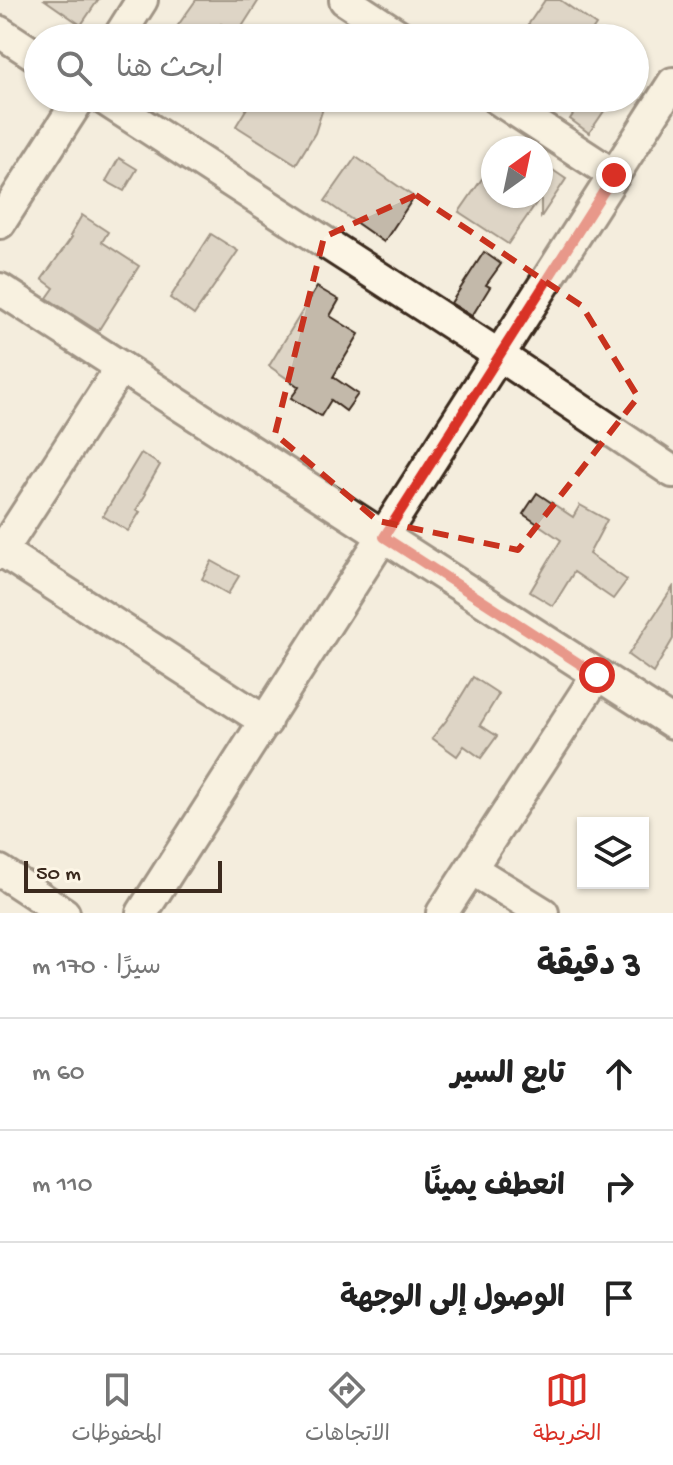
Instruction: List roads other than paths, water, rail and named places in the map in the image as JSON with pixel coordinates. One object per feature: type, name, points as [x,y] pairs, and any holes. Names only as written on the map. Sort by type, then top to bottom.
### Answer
[{"type":"street","points":[[127,24],[142,0]]},
{"type":"street","points":[[358,4],[384,24]]},
{"type":"street","points":[[0,32],[24,48]]},
{"type":"street","points":[[142,913],[673,83]]},
{"type":"street","points":[[0,223],[71,112]]},
{"type":"street","points":[[124,112],[499,355],[673,472]]},
{"type":"street","points":[[517,112],[614,175]]},
{"type":"street","points":[[0,289],[673,723]]},
{"type":"street","points":[[121,367],[1,552],[266,722]]},
{"type":"street","points":[[442,913],[473,870],[597,675]]},
{"type":"street","points":[[473,870],[543,913]]},
{"type":"street","points":[[0,871],[64,913]]}]
